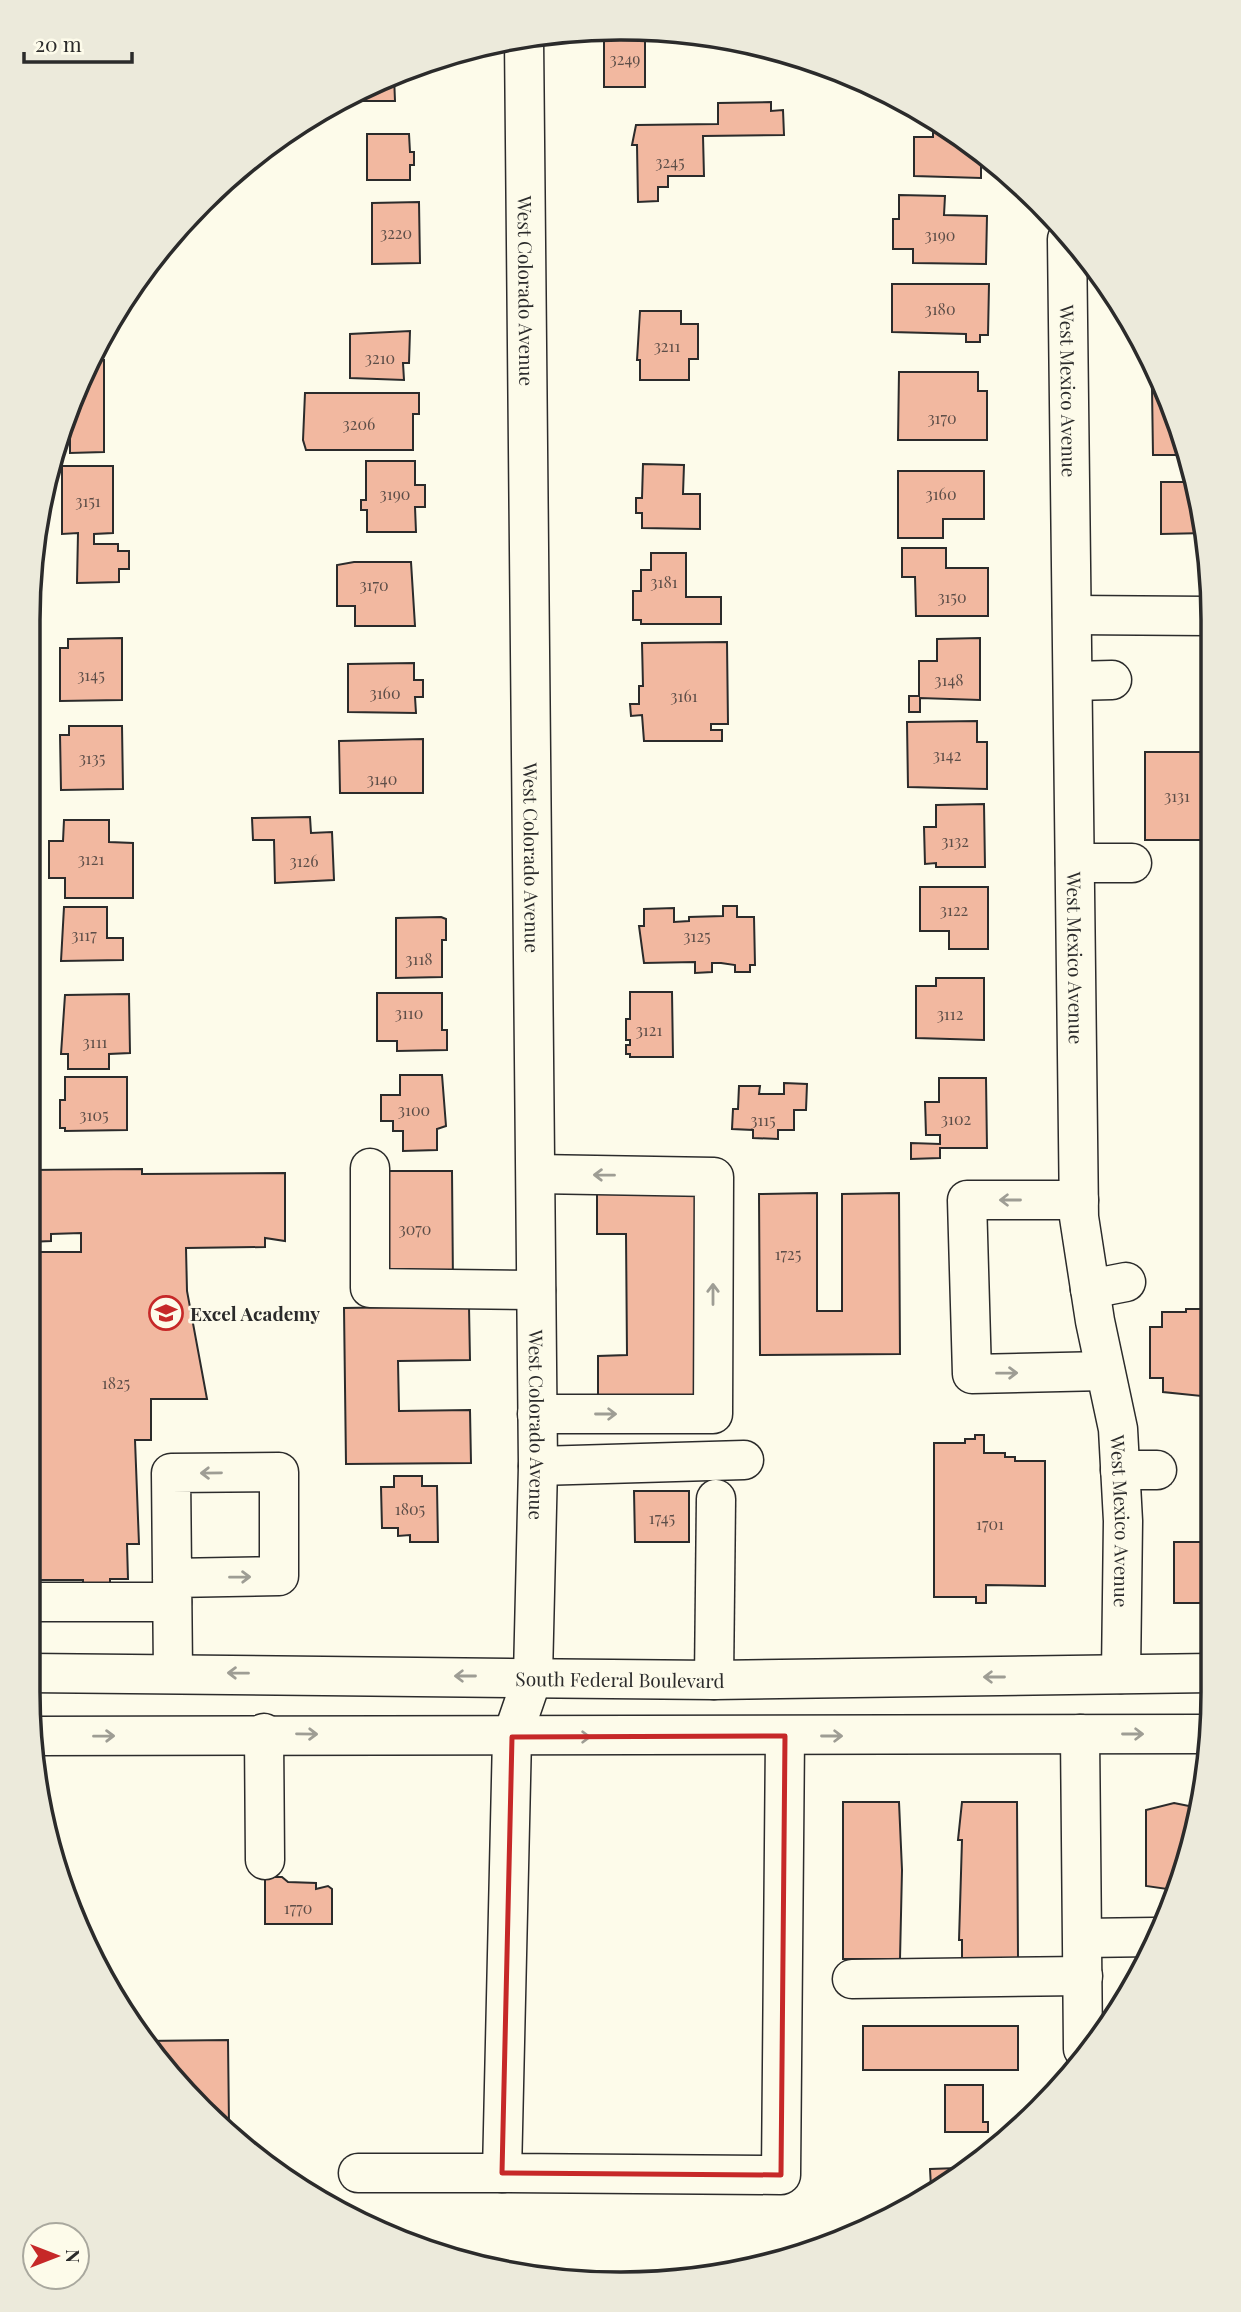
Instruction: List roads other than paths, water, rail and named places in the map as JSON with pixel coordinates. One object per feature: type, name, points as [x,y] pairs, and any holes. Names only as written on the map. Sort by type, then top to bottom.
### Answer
[{"type":"street","name":"West Colorado Avenue","points":[[502,2173],[512,1737],[533,1676],[538,1466],[524,48]]},
{"type":"street","name":"West Mexico Avenue","points":[[1067,250],[1079,1200],[1108,1286],[1105,1371],[1118,1429],[1123,1521],[1121,1674]]},
{"type":"street","points":[[1073,615],[1201,616]]},
{"type":"street","points":[[1073,681],[1112,680]]},
{"type":"street","points":[[1075,863],[1132,863]]},
{"type":"street","points":[[370,1168],[370,1288],[536,1290]]},
{"type":"street","points":[[536,1174],[714,1177],[713,1414],[537,1414]]},
{"type":"street","points":[[1079,1200],[967,1200],[972,1374],[1105,1371]]},
{"type":"street","points":[[538,1466],[744,1460]]},
{"type":"street","points":[[1119,1470],[1157,1470]]},
{"type":"street","points":[[714,1680],[716,1499]]},
{"type":"street","points":[[40,1601],[172,1590],[173,1672]]},
{"type":"street","name":"South Federal Boulevard","points":[[40,1673],[173,1672],[714,1680],[1201,1673]]},
{"type":"street","points":[[264,1734],[265,1860]]},
{"type":"street","points":[[1080,1734],[1083,2042]]},
{"type":"street","points":[[42,1736],[1199,1734]]},
{"type":"street","points":[[358,2173],[781,2175],[785,1736]]},
{"type":"street","points":[[1083,1938],[1146,1937]]},
{"type":"street","points":[[852,1979],[1083,1976]]},
{"type":"place","name":"Excel Academy","points":[[166,1313]]}]
